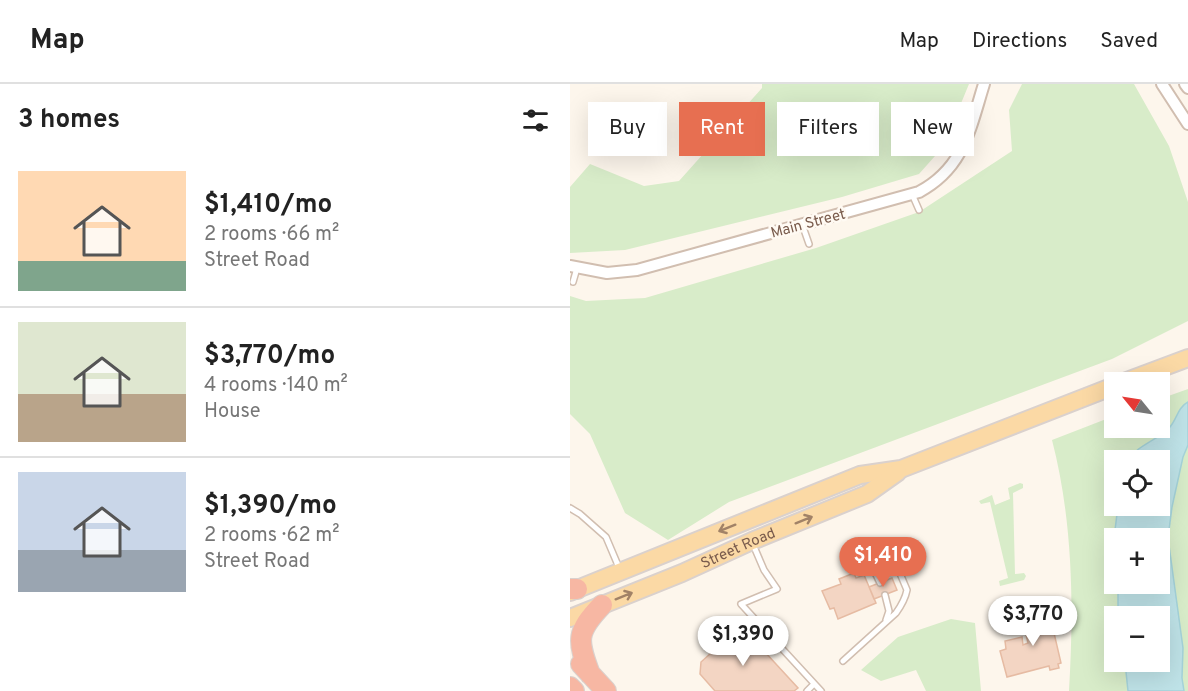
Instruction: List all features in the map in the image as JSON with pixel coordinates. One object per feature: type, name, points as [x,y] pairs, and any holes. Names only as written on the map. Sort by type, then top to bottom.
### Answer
[{"type":"highway","points":[[590,674],[580,643],[585,625],[603,605]]},
{"type":"highway","points":[[570,652],[606,691]]},
{"type":"highway","points":[[570,687],[574,691]]},
{"type":"main road","points":[[1150,372],[1188,357]]},
{"type":"main road","name":"Street Road","points":[[572,590],[860,475],[901,469],[1104,390]]},
{"type":"main road","name":"Street Road","points":[[570,618],[867,494],[901,469]]},
{"type":"street","name":"Main Street","points":[[574,267],[607,273],[637,270],[912,194],[941,177],[961,152],[984,84]]},
{"type":"street","points":[[1162,84],[1188,124]]},
{"type":"street","points":[[1185,84],[1188,88]]},
{"type":"lane","points":[[912,194],[919,210]]},
{"type":"lane","points":[[802,224],[809,244]]},
{"type":"lane","points":[[573,282],[574,267]]},
{"type":"lane","points":[[570,508],[606,537],[621,572]]},
{"type":"lane","points":[[752,541],[764,570],[777,589],[741,604],[820,691]]},
{"type":"lane","points":[[843,662],[903,604],[907,590],[888,545]]},
{"type":"lane","points":[[866,554],[880,583]]},
{"type":"lane","points":[[884,624],[889,611],[885,595]]},
{"type":"lane","points":[[807,691],[814,684]]},
{"type":"green space","points":[[762,84],[969,84],[962,102],[891,102],[891,156],[935,156],[919,174],[842,197],[625,250],[570,253],[570,187],[590,164],[644,186],[679,181],[701,156],[765,156],[765,102],[750,102],[762,88]]},
{"type":"green space","points":[[1022,84],[1134,84],[1169,146],[1188,202],[1188,321],[1112,359],[729,502],[668,540],[625,513],[590,434],[570,414],[570,296],[586,301],[645,298],[816,248],[919,212],[1012,151],[1009,110]]},
{"type":"green space","points":[[1188,389],[1188,691],[1069,691],[1071,596],[1068,533],[1052,440],[1104,420],[1104,438],[1170,438],[1170,395]]},
{"type":"green space","points":[[1023,484],[1023,488],[1013,493],[1015,574],[1024,573],[1026,576],[1024,580],[1000,586],[999,581],[1008,578],[990,502],[981,504],[979,501],[992,495],[995,505],[1010,499],[1008,488]]},
{"type":"green space","points":[[951,619],[975,623],[981,691],[926,691],[916,670],[881,681],[861,670],[898,637]]},
{"type":"water","points":[[1188,402],[1188,445],[1183,457],[1169,528],[1115,528],[1117,516],[1170,516],[1170,450],[1137,450],[1156,438],[1170,438],[1170,427],[1182,407]]},
{"type":"water","points":[[1170,553],[1183,648],[1184,691],[1128,691],[1126,672],[1170,672],[1170,606],[1118,606],[1118,594],[1170,594]]},
{"type":"building","points":[[854,573],[856,578],[864,575],[876,603],[838,619],[834,608],[830,609],[822,591],[841,584],[839,579]]},
{"type":"building","points":[[892,578],[897,590],[874,599],[869,587]]},
{"type":"building","points":[[1050,611],[1051,620],[1055,620],[1057,632],[1054,633],[1061,663],[1058,664],[1059,668],[1050,670],[1049,666],[1007,677],[1000,651],[1006,649],[1005,641],[1022,637],[1023,645],[1028,643],[1022,617]]},
{"type":"building","points":[[741,626],[798,688],[794,691],[715,691],[700,674],[701,662]]}]
